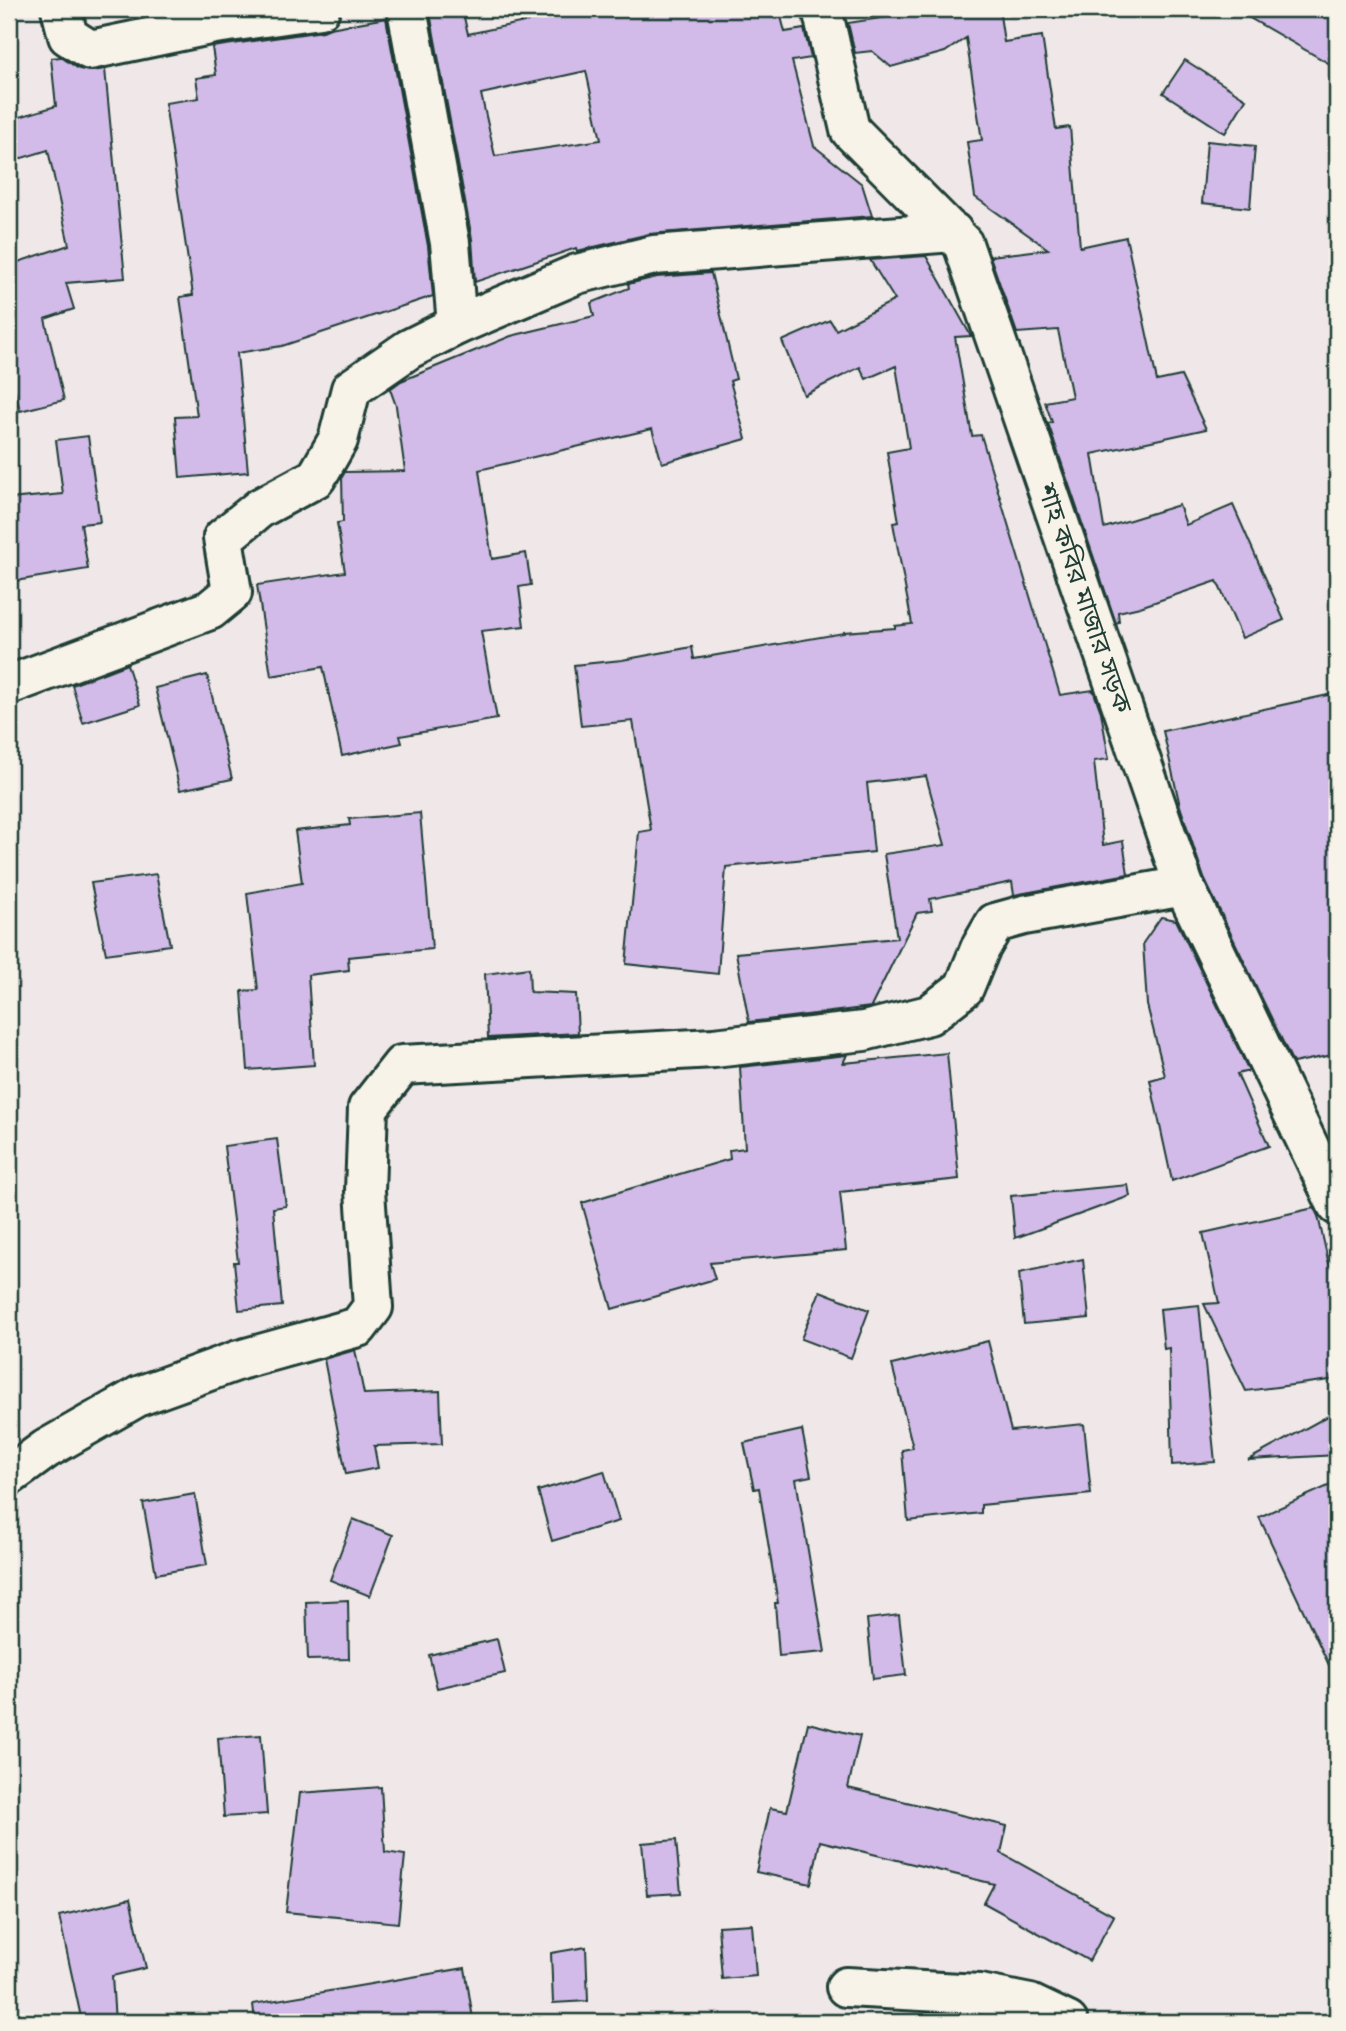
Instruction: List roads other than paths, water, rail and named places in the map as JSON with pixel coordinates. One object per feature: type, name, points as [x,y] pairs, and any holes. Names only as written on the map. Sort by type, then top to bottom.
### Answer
[{"type":"street","points":[[61,9],[68,36],[90,50],[215,24],[320,9]]},
{"type":"street","points":[[407,9],[450,243],[457,325]]},
{"type":"street","name":"শাহ কবির মাজার সড়ক","points":[[822,9],[850,130],[963,244],[1184,886],[1337,1205]]},
{"type":"street","points":[[9,685],[209,610],[232,592],[223,538],[260,508],[316,478],[338,440],[351,389],[409,349],[457,325],[577,274],[654,255],[953,232]]},
{"type":"street","points":[[9,1476],[46,1449],[139,1396],[239,1360],[358,1327],[373,1307],[365,1191],[368,1108],[402,1065],[714,1048],[864,1031],[929,1015],[964,988],[980,949],[995,923],[1024,915],[1184,886]]},
{"type":"street","points":[[846,1987],[980,1994],[1030,2004],[1069,2022]]}]
